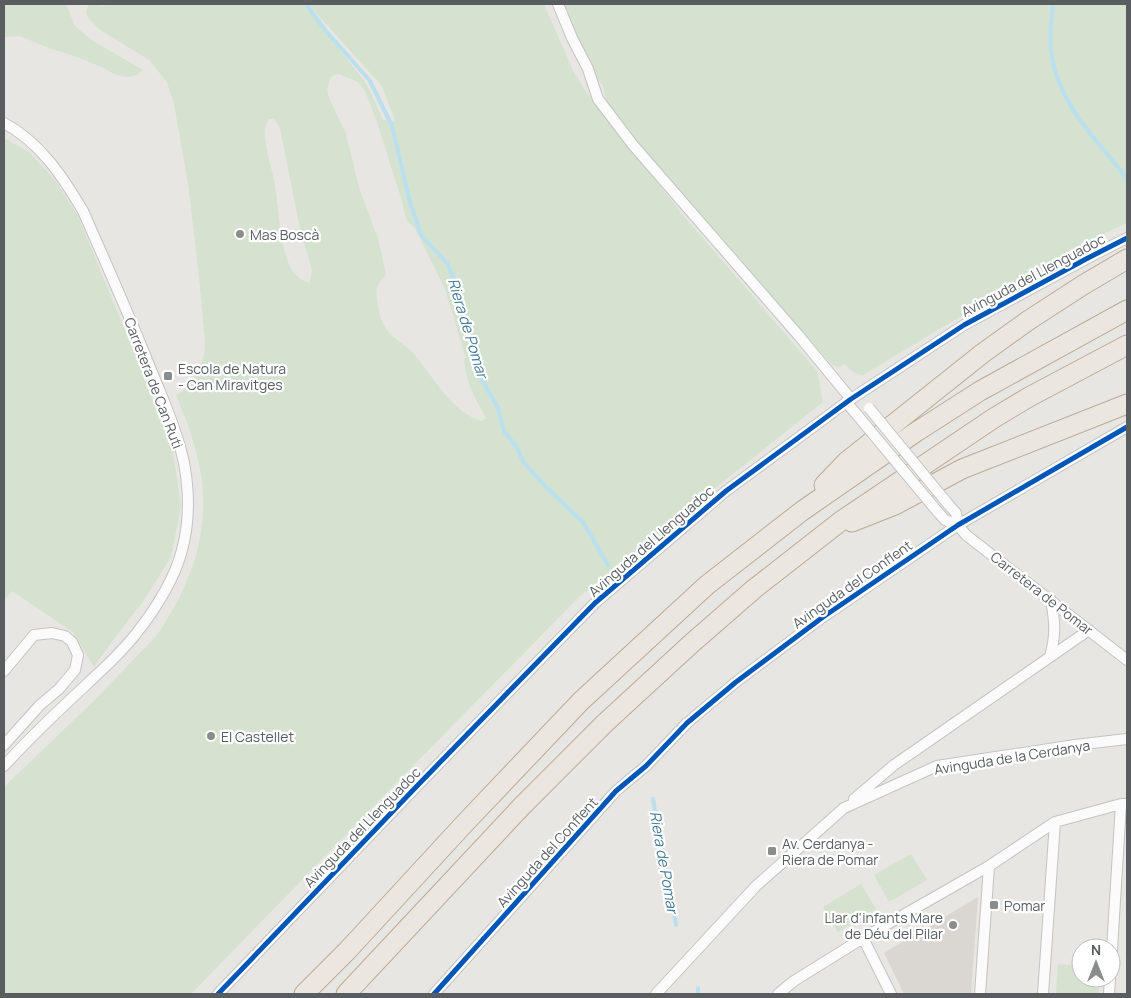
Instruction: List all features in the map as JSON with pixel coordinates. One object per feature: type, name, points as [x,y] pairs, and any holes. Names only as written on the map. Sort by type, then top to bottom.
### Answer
[{"type":"highway","points":[[802,511],[846,462],[983,353],[1029,320],[1127,259]]},
{"type":"highway","points":[[304,994],[348,951],[465,823],[581,701],[708,585],[802,511],[916,432],[980,390],[1127,310]]},
{"type":"highway","points":[[346,994],[522,806],[605,722],[692,642],[754,589],[824,534],[894,484],[994,418],[1029,397],[1127,345]]},
{"type":"highway","points":[[824,534],[895,505],[962,469],[1127,404]]},
{"type":"street","points":[[558,4],[572,38],[588,69],[598,99],[633,145],[852,398]]},
{"type":"street","name":"Carretera de Can Ruti","points":[[4,123],[22,134],[47,157],[68,185],[83,211],[177,436],[183,457],[187,497],[186,529],[182,550],[171,580],[155,608],[134,637],[26,742],[4,766]]},
{"type":"street","name":"Avinguda del Llenguadoc","points":[[218,994],[416,787],[596,603],[726,491],[852,398],[964,326],[1127,238]]},
{"type":"street","name":"Carretera de Pomar","points":[[852,398],[869,408],[956,513],[958,525]]},
{"type":"street","name":"Carretera de Pomar","points":[[852,398],[858,416],[945,520],[958,525],[966,534],[1127,660]]},
{"type":"street","name":"Avinguda del Conflent","points":[[434,994],[616,791],[646,766],[688,723],[736,682],[823,617],[958,525],[1127,427]]},
{"type":"street","points":[[1050,657],[1054,642],[1055,623],[1051,600]]},
{"type":"street","name":"Avinguda de la Cerdanya","points":[[656,994],[756,886],[894,765],[1089,630]]},
{"type":"street","points":[[4,671],[34,636],[52,633],[65,636],[72,642],[78,655],[75,670],[4,745]]},
{"type":"street","name":"Avinguda de la Cerdanya","points":[[844,808],[936,766],[1075,745],[1127,740]]},
{"type":"street","points":[[778,994],[794,981],[863,938],[989,866],[1055,822],[1124,804],[1113,938]]},
{"type":"street","points":[[1042,994],[1055,822]]},
{"type":"street","points":[[980,994],[989,866]]},
{"type":"street","points":[[863,938],[890,994]]},
{"type":"shaded area","name":"Llar d'infants Mare de Déu del Pilar","points":[[978,897],[971,994],[904,994],[884,953]]},
{"type":"green space","points":[[4,4],[66,4],[75,26],[93,41],[143,70],[137,75],[121,76],[20,36],[4,37]]},
{"type":"green space","points":[[89,4],[102,4],[102,6],[112,4],[303,4],[363,79],[383,120],[395,121],[382,86],[308,4],[544,4],[574,73],[585,90],[682,214],[817,371],[823,402],[579,597],[191,994],[4,994],[4,787],[100,694],[160,631],[186,584],[196,555],[202,525],[202,479],[192,436],[176,395],[181,393],[193,380],[204,356],[205,342],[188,183],[174,104],[167,82],[149,60],[99,29],[88,18],[86,12]],"holes":[[[339,74],[358,82],[365,91],[376,119],[406,216],[409,223],[415,228],[445,289],[466,358],[464,358],[468,381],[486,418],[482,421],[471,417],[452,402],[414,354],[389,332],[382,321],[377,287],[386,274],[378,238],[360,191],[346,134],[327,91],[330,78]],[[269,119],[274,119],[280,128],[299,224],[312,270],[310,283],[302,280],[295,274],[288,263],[284,251],[274,181],[265,138],[265,127]]]},
{"type":"green space","points":[[560,4],[1127,4],[1127,223],[1083,243],[863,375],[853,372],[845,364],[840,367],[832,365],[695,211],[607,104],[603,86],[594,75]]},
{"type":"green space","points":[[4,138],[29,152],[55,180],[78,216],[173,452],[181,506],[171,557],[144,600],[94,667],[73,632],[12,591],[4,600]]},
{"type":"green space","points":[[911,854],[927,880],[889,902],[874,875]]},
{"type":"green space","points":[[861,884],[876,909],[838,932],[823,907]]},
{"type":"green space","points":[[1058,964],[1071,965],[1071,988],[1099,988],[1098,994],[1056,994]]},
{"type":"waterway","name":"Riera de Pomar","points":[[306,4],[326,31],[370,81],[392,126],[410,202],[421,235],[447,263],[459,290],[480,376],[498,408],[504,431],[517,448],[524,463],[583,522],[608,565]]},
{"type":"waterway","points":[[1053,4],[1050,44],[1059,83],[1069,104],[1082,123],[1127,180]]},
{"type":"waterway","name":"Riera de Pomar","points":[[653,799],[676,925]]},
{"type":"waterway","name":"Riera de Pomar","points":[[698,988],[698,994]]},
{"type":"cycle path","points":[[218,994],[595,603],[726,491],[851,399],[964,325],[1127,238]]},
{"type":"cycle path","points":[[434,994],[616,791],[646,766],[687,723],[736,682],[823,617],[958,525],[1127,427]]},
{"type":"place","name":"Mas Boscà","points":[[240,234]]},
{"type":"place","name":"Escola de Natura - Can Miravitges","points":[[168,376]]},
{"type":"place","name":"El Castellet","points":[[211,736]]},
{"type":"place","name":"Av. Cerdanya - Riera de Pomar","points":[[772,851]]},
{"type":"place","name":"Pomar","points":[[994,905]]},
{"type":"place","name":"Llar d'infants Mare de Déu del Pilar","points":[[953,925]]}]
